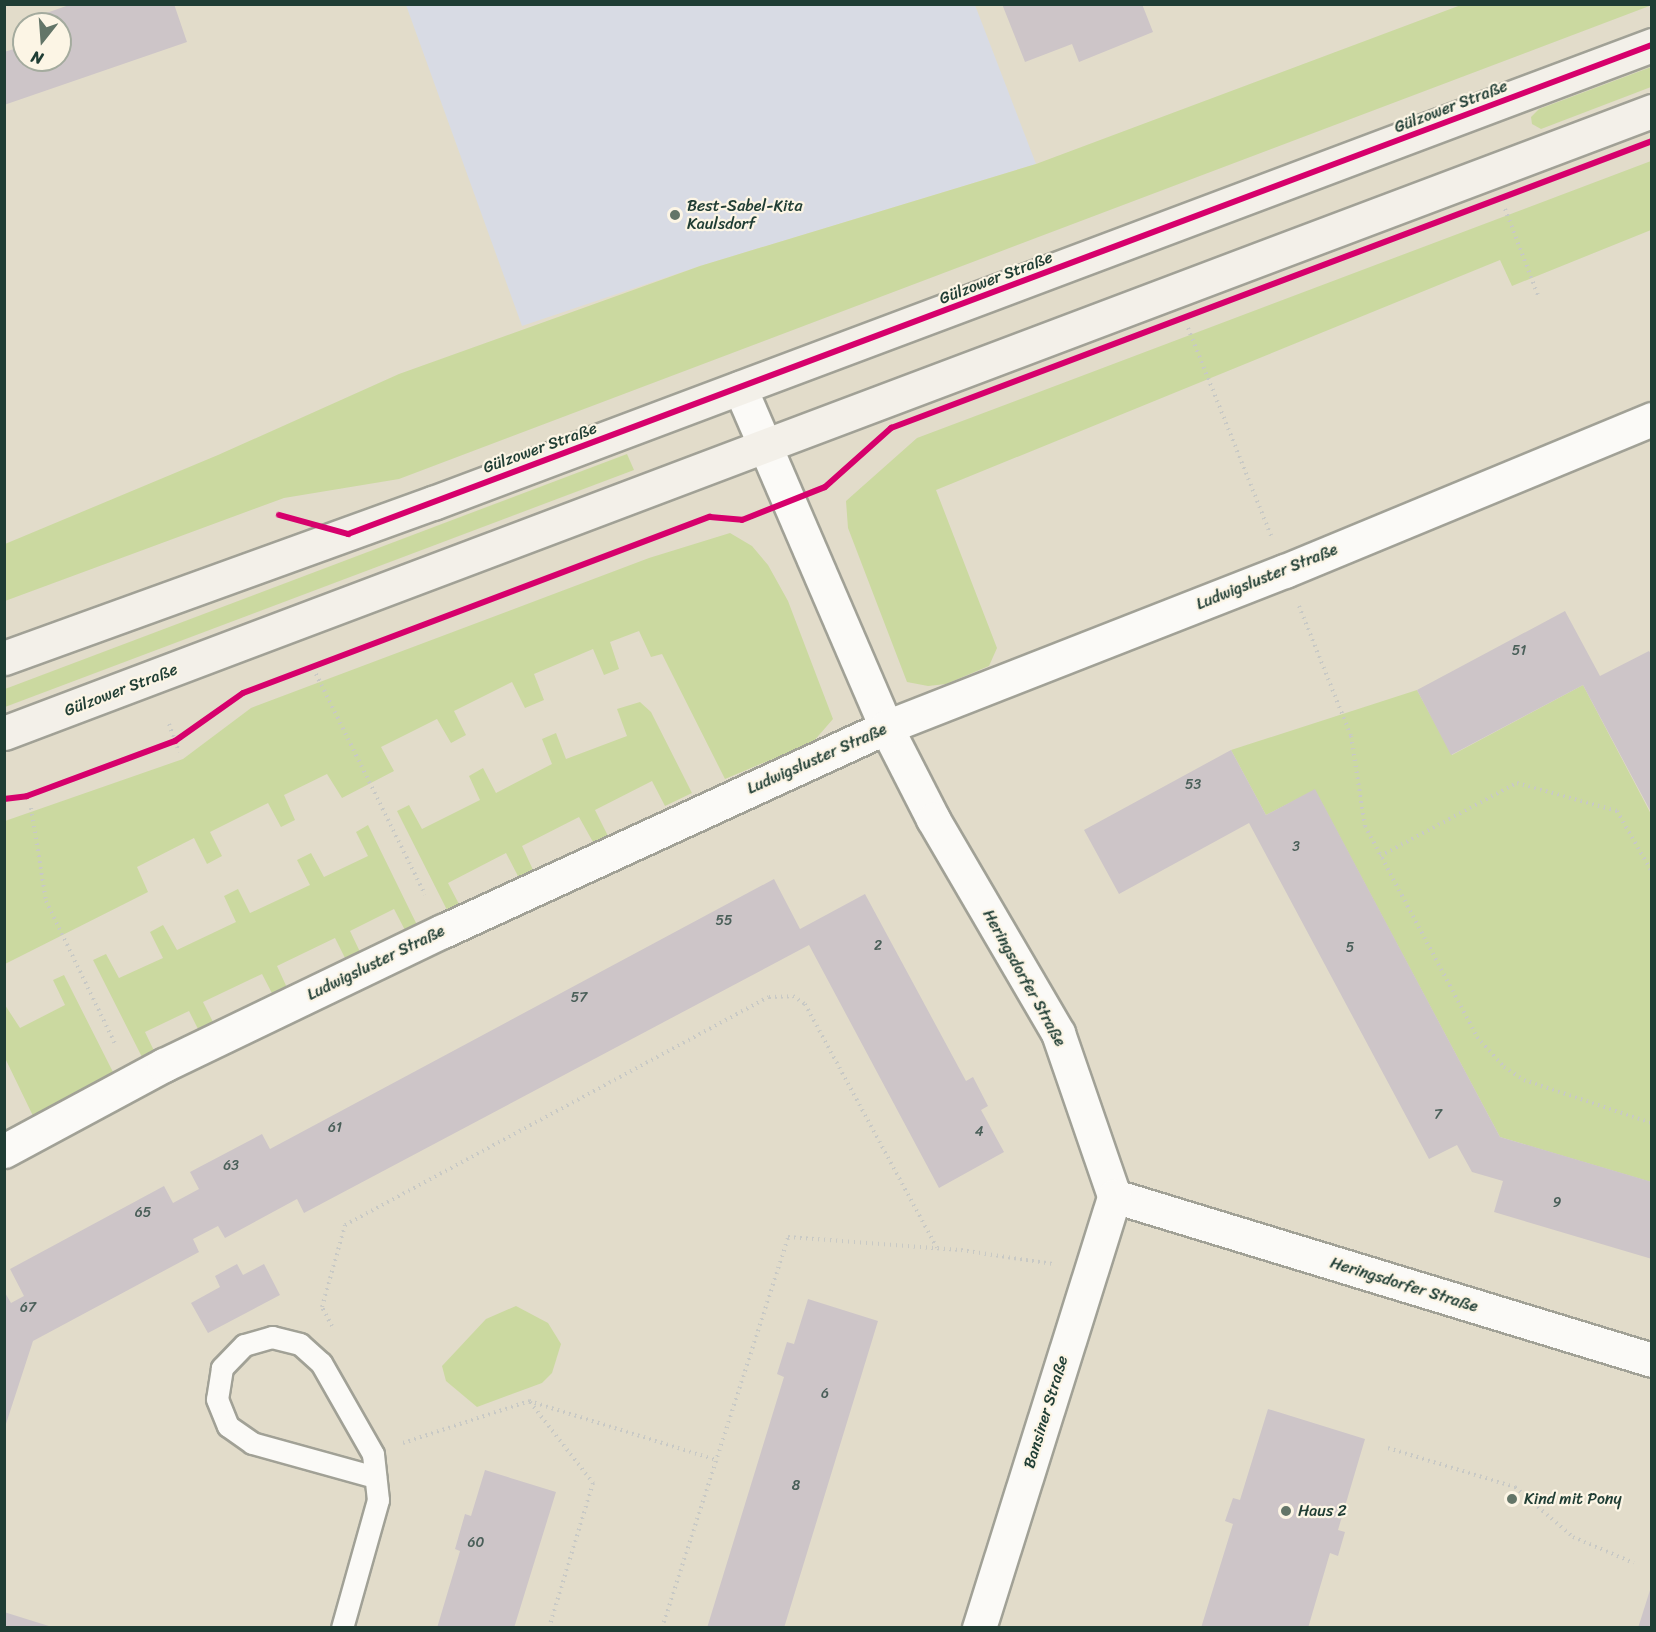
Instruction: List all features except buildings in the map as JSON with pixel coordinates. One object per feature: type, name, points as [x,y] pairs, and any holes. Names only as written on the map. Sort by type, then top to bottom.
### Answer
[{"type":"main road","name":"Gülzower Straße","points":[[4,658],[740,388],[1652,45]]},
{"type":"main road","name":"Gülzower Straße","points":[[4,733],[1652,111]]},
{"type":"street","name":"Heringsdorfer Straße","points":[[740,388],[762,447],[886,727],[933,819],[1058,1034],[1114,1196],[1652,1360]]},
{"type":"street","name":"Ludwigsluster Straße","points":[[4,1151],[134,1081],[443,931],[886,727],[1648,429]]},
{"type":"street","name":"Bansiner Straße","points":[[979,1628],[1114,1196]]},
{"type":"lane","points":[[342,1628],[372,1531],[378,1500],[373,1454],[321,1363],[300,1344],[272,1337],[244,1345],[222,1368],[217,1399],[228,1426],[252,1443],[375,1477]]},
{"type":"path","points":[[1503,203],[1539,298]]},
{"type":"path","points":[[1186,324],[1352,736],[1360,783],[1360,806],[1380,856],[1487,1051],[1524,1080],[1652,1123]]},
{"type":"path","points":[[309,668],[320,663]]},
{"type":"path","points":[[316,674],[443,931]]},
{"type":"path","points":[[170,724],[179,752]]},
{"type":"path","points":[[164,745],[185,734]]},
{"type":"path","points":[[1380,856],[1517,783],[1617,811],[1652,872]]},
{"type":"path","points":[[31,808],[46,901],[134,1081]]},
{"type":"path","points":[[338,1336],[322,1307],[345,1225],[769,997],[793,996],[806,1004],[938,1248]]},
{"type":"path","points":[[663,1628],[788,1237],[938,1248],[1091,1269]]},
{"type":"path","points":[[395,1434],[400,1444],[529,1401],[716,1460]]},
{"type":"path","points":[[529,1401],[593,1484],[549,1628]]},
{"type":"path","points":[[1388,1448],[1515,1486],[1573,1537],[1634,1563]]},
{"type":"shaded area","name":"Best-Sabel-Kita Kaulsdorf","points":[[406,5],[975,5],[1036,164],[700,266],[522,326]]},
{"type":"green space","points":[[1461,5],[1652,5],[399,479],[284,498],[5,601],[5,544],[218,455],[399,374],[700,266],[1036,164]]},
{"type":"green space","points":[[1651,67],[1651,87],[1541,129],[1532,124],[1531,117],[1539,109]]},
{"type":"green space","points":[[1651,161],[1651,230],[1512,286],[1500,260],[936,490],[997,648],[989,666],[946,684],[928,686],[907,682],[848,528],[846,501],[917,438]]},
{"type":"green space","points":[[627,454],[634,470],[5,707],[5,689]]},
{"type":"green space","points":[[730,533],[752,546],[768,565],[788,601],[833,719],[813,742],[725,779],[662,654],[651,657],[639,631],[610,642],[619,669],[604,675],[593,649],[534,674],[544,700],[525,708],[512,682],[454,711],[466,735],[451,743],[437,719],[381,747],[394,771],[342,798],[327,774],[284,795],[295,820],[281,827],[268,803],[210,832],[222,856],[207,864],[194,838],[137,867],[148,892],[5,964],[5,821],[183,759],[251,708],[649,558]]},
{"type":"green space","points":[[1583,685],[1651,814],[1651,1182],[1500,1137],[1315,790],[1266,815],[1231,750],[1417,690],[1452,755]]},
{"type":"green space","points":[[640,702],[651,712],[692,793],[665,806],[652,781],[595,810],[608,836],[593,842],[579,817],[522,846],[534,872],[519,878],[506,853],[448,883],[461,908],[449,914],[397,811],[409,805],[422,829],[480,800],[469,776],[483,768],[496,793],[552,764],[542,739],[556,733],[566,759],[627,736],[617,709]]},
{"type":"green space","points":[[368,825],[419,929],[407,934],[394,909],[350,931],[362,956],[347,962],[335,938],[277,966],[289,992],[275,999],[262,974],[203,1002],[216,1028],[201,1035],[189,1011],[145,1032],[157,1057],[145,1063],[93,960],[106,954],[119,978],[163,958],[150,932],[163,925],[177,950],[236,922],[224,896],[238,889],[250,913],[310,885],[297,860],[311,853],[324,877],[368,856],[356,832]]},
{"type":"green space","points":[[64,975],[116,1078],[34,1118],[5,1058],[5,1005],[20,1028],[65,1005],[53,980]]},
{"type":"green space","points":[[516,1306],[548,1323],[561,1344],[552,1373],[542,1383],[477,1407],[446,1381],[442,1366],[486,1319]]},
{"type":"cycle path","points":[[279,515],[348,534],[1652,45]]},
{"type":"cycle path","points":[[4,799],[27,796],[175,741],[243,693],[710,517],[742,520],[825,487],[891,428],[1652,141]]},
{"type":"place","name":"Best-Sabel-Kita Kaulsdorf","points":[[675,215]]},
{"type":"place","name":"Kind mit Pony","points":[[1512,1499]]},
{"type":"place","name":"Haus 2","points":[[1286,1511]]}]
